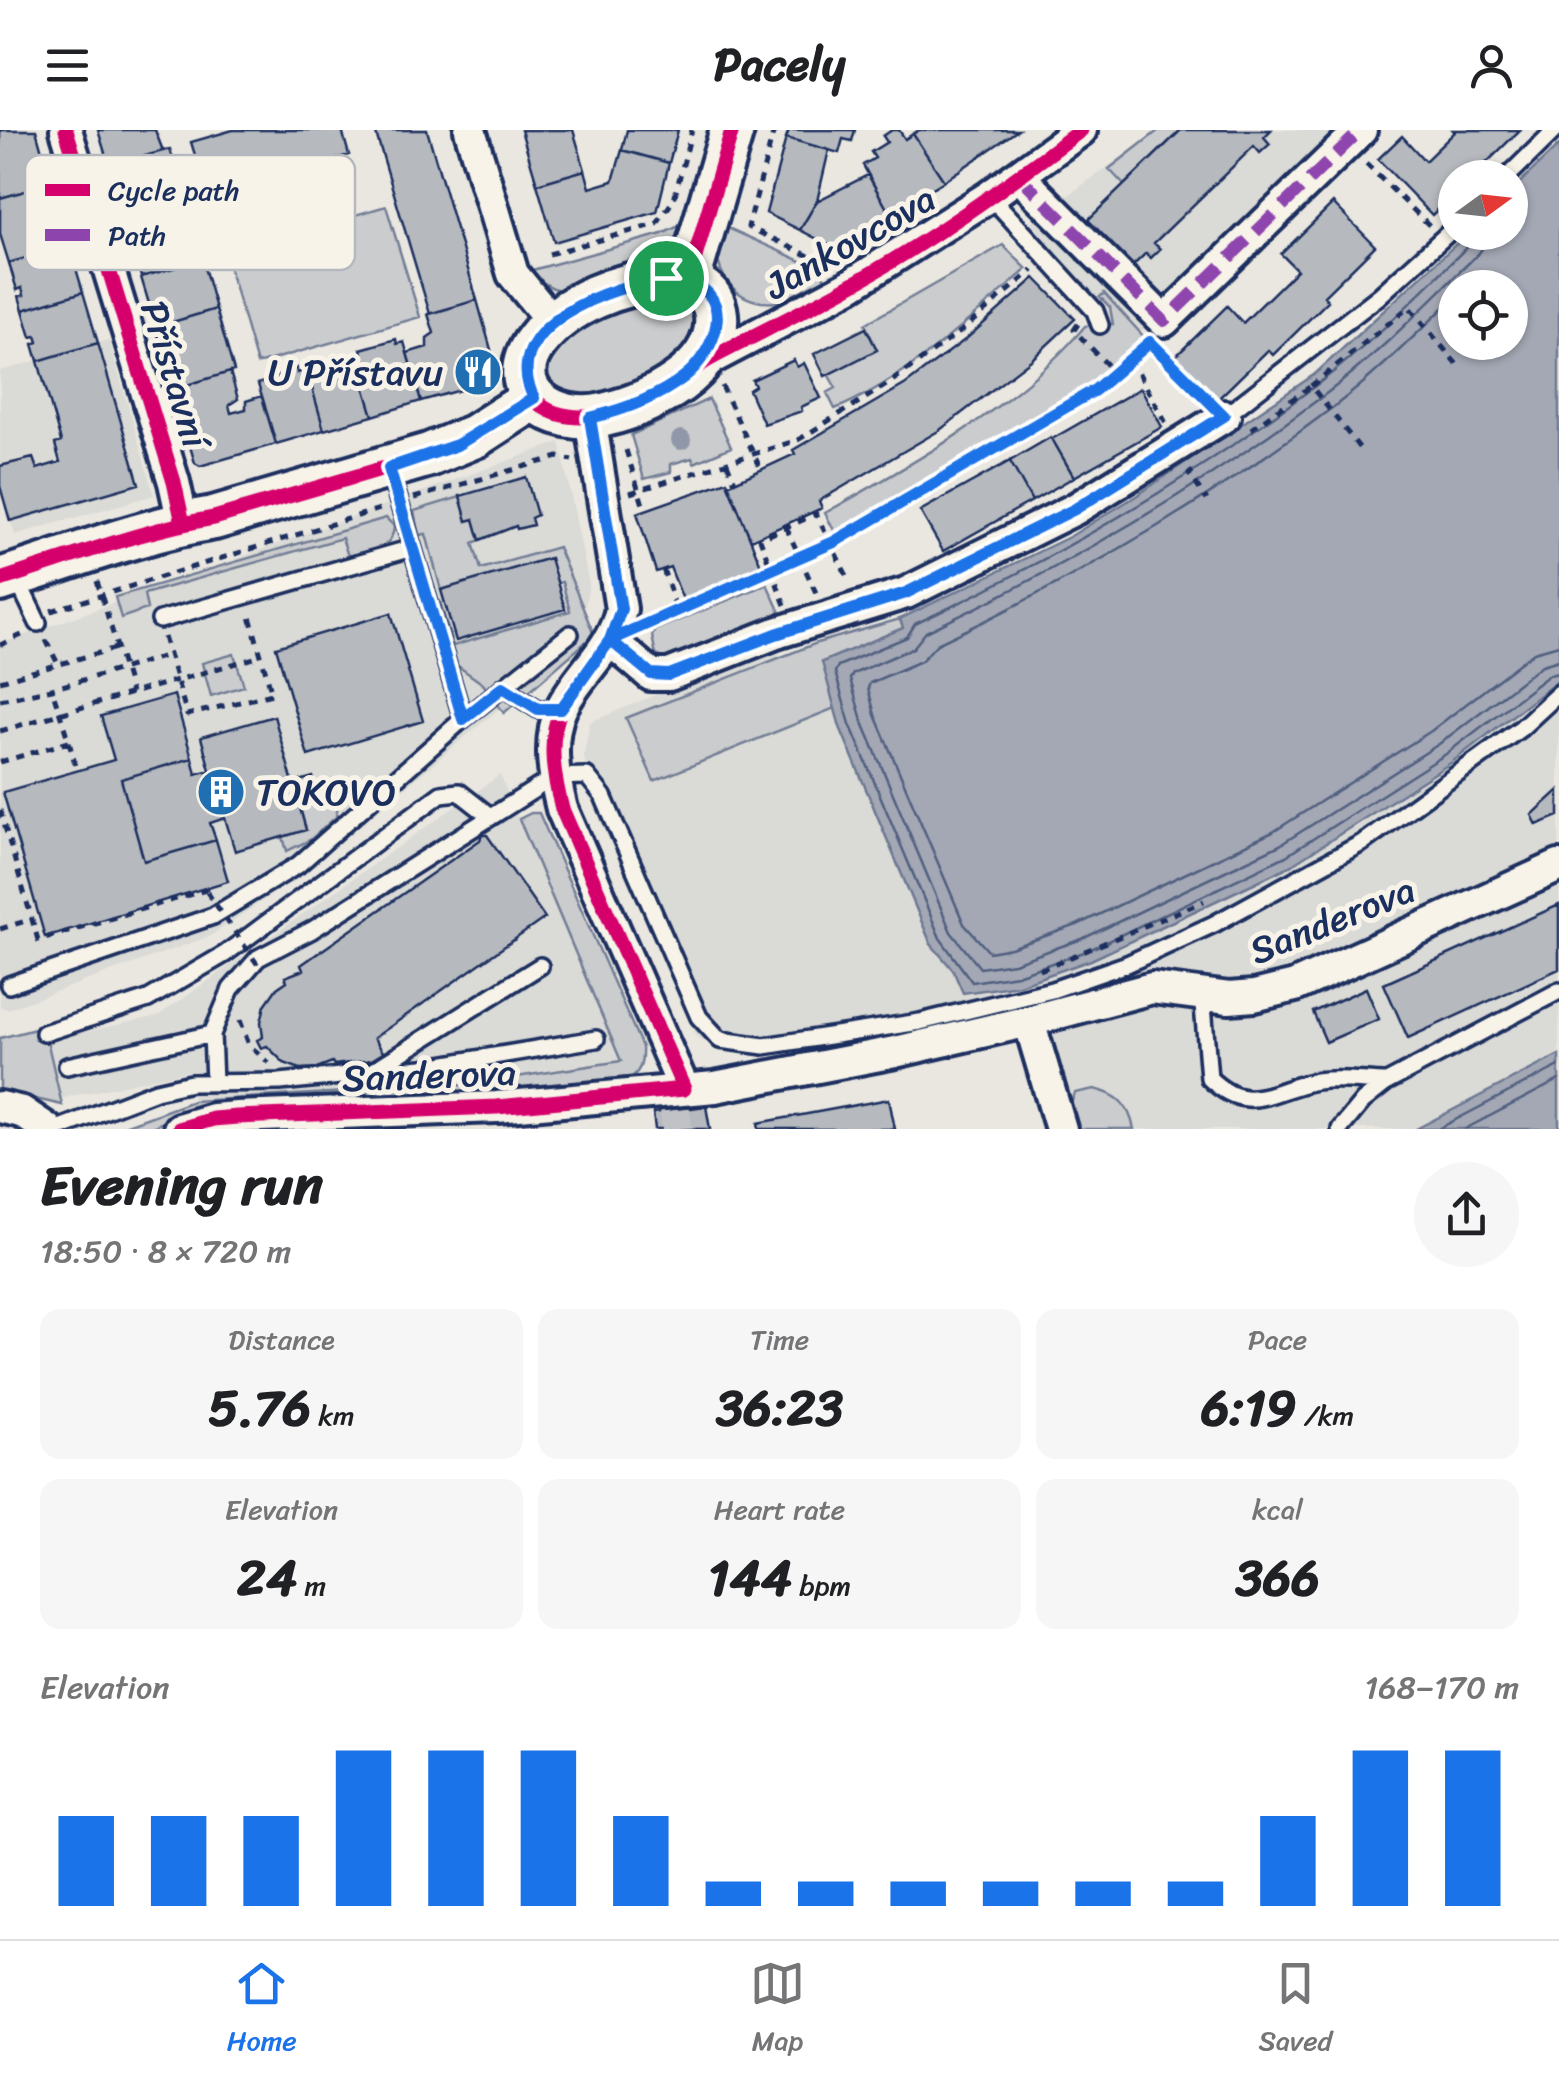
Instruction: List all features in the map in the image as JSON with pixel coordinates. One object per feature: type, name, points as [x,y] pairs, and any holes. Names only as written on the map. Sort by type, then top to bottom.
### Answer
[{"type":"main road","points":[[709,376],[710,348],[716,330],[702,297],[732,130]]},
{"type":"main road","name":"Jankovcova","points":[[534,398],[527,359],[535,342],[578,305],[639,281],[666,278],[702,297]]},
{"type":"main road","name":"Jankovcova","points":[[590,418],[620,411],[709,376]]},
{"type":"main road","points":[[8,577],[88,550],[214,518],[457,445],[534,398],[546,410],[564,417],[590,418]]},
{"type":"street","name":"Přístavní","points":[[66,130],[74,155]]},
{"type":"street","points":[[470,130],[513,274],[553,324]]},
{"type":"street","name":"Jankovcova","points":[[709,376],[785,319],[849,286],[990,196],[1081,130]]},
{"type":"street","points":[[1019,176],[1157,332],[1354,137]]},
{"type":"street","name":"Přístavní","points":[[109,270],[184,523]]},
{"type":"street","name":"Jankovcova","points":[[702,297],[750,318],[785,319]]},
{"type":"street","points":[[590,418],[621,609],[610,640],[561,709],[554,742],[554,777],[562,809],[677,1097]]},
{"type":"street","points":[[610,640],[651,674],[669,675],[776,634],[906,593],[1237,423]]},
{"type":"street","name":"Sanderova","points":[[179,1129],[213,1119],[314,1121],[677,1097],[1030,1022],[1152,988],[1229,998],[1254,996],[1295,986],[1559,866]]},
{"type":"street","points":[[1030,1022],[1061,1129]]},
{"type":"street","points":[[0,1107],[22,1112],[47,1129]]},
{"type":"lane","points":[[1524,160],[1555,130]]},
{"type":"lane","points":[[990,196],[1095,311],[1100,325]]},
{"type":"lane","points":[[1237,423],[1438,242]]},
{"type":"lane","points":[[389,468],[463,719]]},
{"type":"lane","points":[[160,620],[412,548]]},
{"type":"lane","points":[[8,577],[38,623]]},
{"type":"lane","points":[[9,985],[213,916],[298,864],[463,719],[570,634]]},
{"type":"lane","points":[[503,687],[538,709],[561,709]]},
{"type":"lane","points":[[214,1082],[212,1034],[231,989],[258,958],[312,930],[554,777],[587,776],[602,796],[699,1017],[720,1040],[764,1046],[920,1022],[1052,990],[1127,964],[1214,924],[1362,843],[1522,728],[1559,693]]},
{"type":"lane","points":[[44,1033],[148,999],[226,954],[441,794],[459,792],[491,816]]},
{"type":"lane","points":[[369,1073],[540,966]]},
{"type":"lane","points":[[1340,1129],[1363,1101],[1387,1082],[1559,991]]},
{"type":"lane","points":[[1202,993],[1209,1078],[1225,1094],[1247,1100],[1320,1080],[1387,1082]]},
{"type":"lane","points":[[67,1066],[212,1034]]},
{"type":"lane","points":[[57,1129],[156,1091],[190,1083],[280,1082],[422,1068],[596,1039]]},
{"type":"path","points":[[548,254],[657,224],[674,199],[692,130]]},
{"type":"path","points":[[774,130],[748,227],[826,264],[936,194]]},
{"type":"path","points":[[1354,137],[1438,233]]},
{"type":"path","points":[[602,501],[798,440],[888,384],[960,332],[1034,271],[1022,260]]},
{"type":"path","points":[[610,640],[831,544],[1095,390],[1157,332],[1237,423],[1311,386],[1409,306],[1460,368]]},
{"type":"path","points":[[1131,359],[1172,434]]},
{"type":"path","points":[[709,376],[761,470]]},
{"type":"path","points":[[1311,386],[1361,450]]},
{"type":"path","points":[[784,445],[790,456]]},
{"type":"path","points":[[626,450],[645,511]]},
{"type":"path","points":[[1204,462],[1189,474],[1207,500]]},
{"type":"path","points":[[727,463],[736,482]]},
{"type":"path","points":[[790,620],[759,538],[816,512],[852,584]]},
{"type":"path","points":[[786,526],[823,609]]},
{"type":"path","points":[[88,550],[131,693]]},
{"type":"path","points":[[663,569],[677,611]]},
{"type":"path","points":[[160,620],[187,715],[272,694],[244,596]]},
{"type":"path","points":[[38,623],[58,664]]},
{"type":"path","points":[[0,680],[116,648]]},
{"type":"path","points":[[0,700],[169,655]]},
{"type":"path","points":[[0,731],[261,656]]},
{"type":"path","points":[[52,689],[77,771]]},
{"type":"path","points":[[0,762],[68,742]]},
{"type":"path","points":[[0,810],[38,940],[217,886]]},
{"type":"path","points":[[206,891],[260,968],[253,977]]},
{"type":"path","points":[[1040,970],[1204,901]]},
{"type":"path","points":[[0,928],[32,919]]},
{"type":"path","points":[[240,1016],[248,1045],[277,1067]]},
{"type":"shaded area","points":[[1159,130],[1342,130],[1119,354],[1020,230]]},
{"type":"shaded area","points":[[1159,130],[1181,130],[1124,185],[1109,169]]},
{"type":"shaded area","points":[[386,206],[420,317],[257,364],[230,270],[355,270],[355,215]]},
{"type":"shaded area","points":[[686,215],[682,233],[672,247],[623,275],[568,292],[547,285],[529,271],[662,234],[677,227]]},
{"type":"shaded area","points":[[719,224],[819,269],[827,281],[784,301],[766,302],[738,293],[728,283],[717,256]]},
{"type":"shaded area","points":[[1003,245],[1027,269],[912,365],[835,409],[827,393],[836,388],[828,374],[877,350],[865,324]]},
{"type":"shaded area","points":[[1104,293],[1144,337],[1090,389],[836,534],[825,513],[929,453],[997,407],[1085,326],[1113,324],[1110,307],[1100,297]]},
{"type":"shaded area","points":[[673,297],[693,307],[697,315],[695,335],[681,353],[659,370],[611,393],[569,399],[546,384],[545,364],[549,355],[573,333],[627,304]]},
{"type":"shaded area","points":[[109,340],[154,495],[15,535],[0,486],[0,371]]},
{"type":"shaded area","points":[[709,399],[731,447],[694,463],[692,458],[671,464],[671,472],[644,479],[631,435]]},
{"type":"shaded area","points":[[560,442],[589,584],[578,642],[302,874],[210,936],[8,1009],[0,1007],[0,644]]},
{"type":"shaded area","points":[[460,497],[467,521],[474,519],[480,540],[473,543],[481,569],[558,547],[594,635],[504,713],[483,684],[455,664],[437,602],[440,601],[453,646],[570,611],[562,582],[557,583],[549,558],[441,590],[426,534],[419,535],[414,511]]},
{"type":"shaded area","points":[[386,518],[394,526],[393,534],[378,549],[348,556],[342,538],[144,594],[147,609],[121,618],[115,597]]},
{"type":"shaded area","points":[[767,584],[783,619],[673,662],[656,655],[652,636],[655,630]]},
{"type":"shaded area","points":[[900,619],[903,628],[823,662],[835,708],[654,781],[626,718],[817,643]]},
{"type":"shaded area","points":[[761,651],[822,662],[931,944],[953,970],[1019,985],[1091,960],[1292,865],[1452,762],[1559,680],[1559,1055],[1416,1129],[1071,1129],[1034,1005],[751,1054],[716,1047],[697,1037],[591,800],[584,755],[590,722]]},
{"type":"shaded area","points":[[234,654],[244,686],[211,696],[202,663]]},
{"type":"shaded area","points":[[500,775],[621,1061],[465,1085],[193,1101],[188,1071],[59,1099],[47,1040],[158,1016]]},
{"type":"shaded area","points":[[339,796],[336,817],[310,840],[287,851],[283,837],[306,830],[300,808]]},
{"type":"shaded area","points":[[539,813],[642,1047],[639,1068],[629,1080],[178,1115],[148,1129],[116,1129],[193,1101],[465,1085],[621,1061],[519,819]]},
{"type":"shaded area","points":[[39,1028],[47,1040],[62,1105],[0,1091],[0,1038]]},
{"type":"shaded area","points":[[1094,1089],[1121,1102],[1134,1129],[1074,1129],[1068,1111],[1075,1093]]},
{"type":"water","points":[[1559,145],[1559,680],[1452,762],[1292,865],[1091,960],[1019,985],[963,993],[953,970],[931,944],[840,727],[822,662],[903,628],[900,619],[1071,536],[1315,374],[1450,250],[1528,250],[1528,175]]},
{"type":"water","points":[[1559,1055],[1559,1129],[1416,1129]]},
{"type":"building","points":[[0,130],[36,130],[43,155],[25,155],[25,191],[0,198]]},
{"type":"building","points":[[98,130],[155,130],[163,151],[149,155],[106,155]]},
{"type":"building","points":[[233,130],[342,130],[349,155],[195,155],[191,142]]},
{"type":"building","points":[[375,130],[427,130],[477,300],[430,314]]},
{"type":"building","points":[[521,130],[573,130],[585,170],[537,184]]},
{"type":"building","points":[[627,130],[678,130],[669,163],[622,150]]},
{"type":"building","points":[[789,130],[855,130],[852,141],[843,139],[839,153],[786,138]]},
{"type":"building","points":[[899,130],[905,139],[913,134],[944,181],[890,214],[863,165],[875,158],[871,152],[887,142],[883,136]]},
{"type":"building","points":[[919,130],[1018,130],[944,181],[913,134]]},
{"type":"building","points":[[1181,130],[1271,130],[1264,137],[1270,144],[1260,153],[1254,146],[1154,243],[1160,249],[1151,258],[1146,253],[1109,289],[1064,243]]},
{"type":"building","points":[[1520,130],[1489,160],[1438,160],[1438,209],[1432,215],[1378,159],[1402,136],[1425,161],[1455,132]]},
{"type":"building","points":[[786,138],[829,150],[817,201],[800,230],[766,213]]},
{"type":"building","points":[[170,149],[172,155],[148,155]]},
{"type":"building","points":[[622,150],[669,163],[657,212],[554,242],[537,184],[585,170],[590,188],[613,181]]},
{"type":"building","points":[[868,175],[890,214],[833,247],[800,230],[817,201]]},
{"type":"building","points":[[25,191],[25,258],[9,263],[0,234],[0,198]]},
{"type":"building","points":[[1333,203],[1375,246],[1324,296],[1328,301],[1273,355],[1268,350],[1217,400],[1175,357],[1227,306],[1243,323],[1297,270],[1281,254]]},
{"type":"building","points":[[25,258],[25,270],[76,270],[83,292],[23,310],[19,296],[24,295],[22,288],[17,290],[9,263]]},
{"type":"building","points":[[139,270],[166,270],[141,277]]},
{"type":"building","points":[[166,270],[205,270],[216,309],[156,327],[141,277]]},
{"type":"building","points":[[1035,278],[1075,319],[1031,360],[940,430],[819,501],[822,508],[751,540],[728,485],[795,454],[793,450],[906,384],[966,339]]},
{"type":"building","points":[[83,292],[98,343],[38,361],[33,344],[38,342],[36,336],[31,337],[23,310]]},
{"type":"building","points":[[477,300],[495,364],[486,383],[421,401],[407,353],[427,347],[427,338],[434,333],[428,314]]},
{"type":"building","points":[[216,309],[234,371],[173,389],[156,327]]},
{"type":"building","points":[[866,328],[877,350],[825,376],[814,354]]},
{"type":"building","points":[[396,339],[397,344],[404,342],[421,401],[373,416],[365,378],[362,379],[355,356],[362,354],[361,349]]},
{"type":"building","points":[[98,343],[139,484],[10,521],[0,486],[0,466],[33,458],[37,469],[60,462],[55,444],[61,442],[38,361]]},
{"type":"building","points":[[355,356],[373,416],[324,430],[307,370]]},
{"type":"building","points":[[794,360],[797,367],[804,363],[821,398],[801,407],[802,411],[764,424],[749,390],[755,386],[752,380]]},
{"type":"building","points":[[296,368],[297,373],[307,370],[324,430],[276,444],[258,384]]},
{"type":"building","points":[[230,372],[238,399],[229,405],[231,413],[246,409],[246,401],[262,396],[276,444],[200,466],[195,463],[173,389]]},
{"type":"building","points":[[1141,388],[1162,427],[1074,477],[1052,439]]},
{"type":"building","points":[[1051,437],[1074,477],[1032,501],[1010,461]]},
{"type":"building","points":[[1010,461],[1032,501],[943,551],[920,511]]},
{"type":"building","points":[[526,477],[537,515],[531,518],[533,525],[517,529],[516,526],[480,540],[474,519],[467,521],[460,496]]},
{"type":"building","points":[[727,481],[762,568],[684,602],[670,567],[656,572],[637,513]]},
{"type":"building","points":[[550,558],[565,609],[456,641],[441,590]]},
{"type":"building","points":[[391,613],[423,721],[308,756],[276,647]]},
{"type":"building","points":[[174,695],[192,758],[121,779],[144,861],[216,840],[228,881],[45,937],[3,792],[114,760],[101,716]]},
{"type":"building","name":"TOKOVO","points":[[274,716],[293,783],[313,777],[321,802],[300,808],[306,830],[235,851],[225,818],[210,823],[216,840],[144,861],[121,779],[192,758],[196,774],[210,770],[201,737]]},
{"type":"building","points":[[1559,790],[1559,816],[1537,825],[1532,815]]},
{"type":"building","points":[[487,835],[545,918],[374,1038],[387,1058],[300,1069],[284,1063],[267,1046],[261,1048],[257,1040],[263,1037],[265,1005],[287,981],[285,977],[303,970],[301,965]]},
{"type":"building","points":[[1559,905],[1559,969],[1408,1038],[1384,984]]},
{"type":"building","points":[[1366,988],[1379,1019],[1326,1042],[1313,1012]]},
{"type":"building","points":[[889,1099],[895,1129],[759,1129],[758,1123]]},
{"type":"building","points":[[706,1106],[710,1129],[655,1129],[653,1113]]},
{"type":"tunnel","points":[[675,1110],[677,1129]]},
{"type":"marked path","points":[[1019,176],[1164,321],[1361,130]]},
{"type":"cycle path","points":[[66,130],[74,155]]},
{"type":"cycle path","points":[[688,281],[732,130]]},
{"type":"cycle path","points":[[696,366],[716,327],[716,311],[705,289],[682,280],[651,280],[618,288],[555,322],[535,345],[526,368],[534,398],[556,413],[586,417],[630,407],[715,356],[904,254],[1081,130]]},
{"type":"cycle path","points":[[109,270],[183,523]]},
{"type":"cycle path","points":[[0,580],[133,537],[214,518],[429,455],[475,436],[534,398]]},
{"type":"cycle path","points":[[179,1129],[237,1117],[497,1107],[684,1089],[562,809],[554,772],[554,733],[561,709],[611,637],[621,609],[590,418]]},
{"type":"place","name":"U Přístavu","points":[[478,372]]},
{"type":"place","name":"TOKOVO","points":[[221,792]]},
{"type":"route","points":[[666,278],[639,281],[578,305],[535,342],[526,367],[534,398],[457,445],[389,468],[463,719],[503,687],[538,709],[561,709],[610,640],[651,674],[669,675],[776,634],[906,593],[1075,509],[1224,416],[1150,342],[1095,390],[834,542],[610,640],[621,609],[590,418],[620,411],[683,378],[710,348],[716,330],[716,312],[707,293],[699,286],[666,278]]}]
